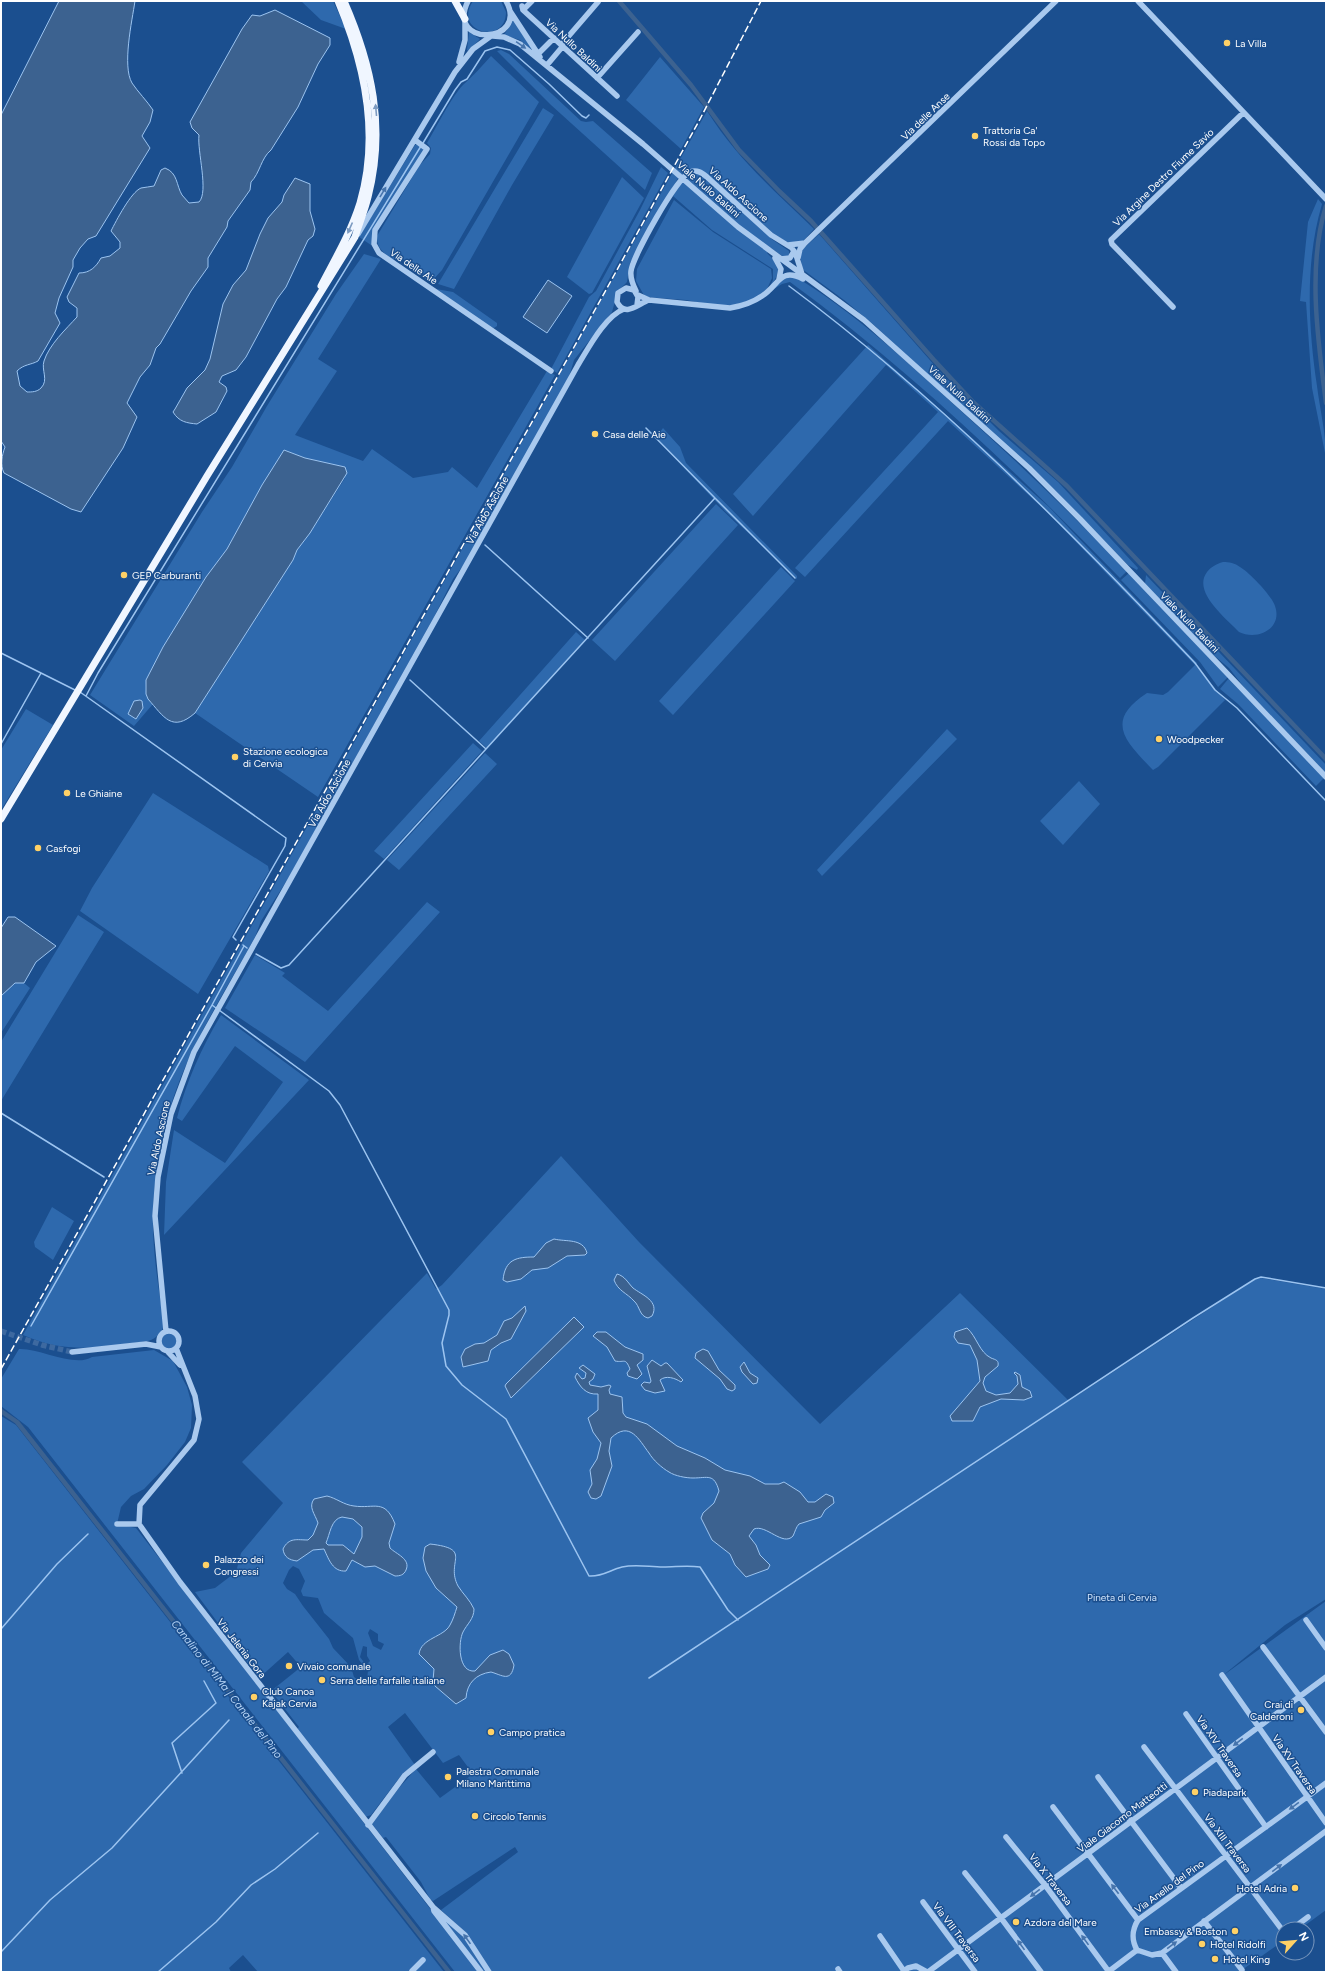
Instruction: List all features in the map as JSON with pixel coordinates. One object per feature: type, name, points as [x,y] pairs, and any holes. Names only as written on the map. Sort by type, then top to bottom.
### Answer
[{"type":"main road","points":[[307,314],[351,226],[360,204],[365,184],[371,138],[369,108],[361,68],[351,31],[338,1]]},
{"type":"main road","points":[[1,819],[79,692],[207,476],[355,237],[368,197],[372,178],[376,154],[376,112],[374,93],[356,29],[344,1]]},
{"type":"main road","points":[[455,1],[465,20]]},
{"type":"street","points":[[355,237],[417,141],[455,72],[463,51],[465,9],[468,1]]},
{"type":"street","name":"Viale Nullo Baldini","points":[[506,1],[538,54],[546,64]]},
{"type":"street","name":"Via Nullo Baldini","points":[[532,1],[522,8],[616,96]]},
{"type":"street","name":"Via delle Anse","points":[[780,259],[790,258],[1056,1]]},
{"type":"street","points":[[1138,1],[1326,199]]},
{"type":"street","points":[[546,64],[598,2]]},
{"type":"street","points":[[455,72],[473,48],[499,33],[506,26],[509,6]]},
{"type":"street","name":"Viale Nullo Baldini","points":[[465,20],[470,29],[477,34],[513,40],[546,64],[772,253],[864,320],[1029,468],[1080,519],[1326,777]]},
{"type":"street","points":[[597,78],[638,32]]},
{"type":"street","points":[[538,54],[554,38]]},
{"type":"street","name":"Via Argine Destro Fiume Savio","points":[[1173,307],[1112,244],[1111,240],[1243,113]]},
{"type":"street","name":"Via delle Aie","points":[[417,141],[426,146],[427,149],[375,230],[374,244],[379,253],[551,371]]},
{"type":"street","name":"Via Aldo Ascione","points":[[625,288],[631,276],[633,263],[670,195],[684,176],[694,171],[701,172],[707,176],[770,235],[787,244],[800,247]]},
{"type":"street","points":[[787,244],[800,247],[798,261],[802,274]]},
{"type":"street","points":[[772,253],[780,266],[778,280]]},
{"type":"street","points":[[612,317],[617,302],[618,293],[625,288],[632,288],[637,293],[649,300],[686,303],[713,308],[741,306],[764,295],[778,280],[784,276],[793,274],[816,284]]},
{"type":"street","points":[[631,276],[637,293],[637,305]]},
{"type":"street","points":[[617,302],[624,309],[630,310],[649,300]]},
{"type":"street","points":[[612,317],[624,309]]},
{"type":"street","name":"Via Aldo Ascione","points":[[166,1331],[154,1216],[158,1177],[171,1114],[182,1079],[194,1052],[578,365],[591,344],[612,317]]},
{"type":"street","name":"Via Aldo Ascione","points":[[164,1308],[168,1323],[174,1332]]},
{"type":"street","points":[[72,1352],[93,1351],[146,1344],[159,1338],[166,1331],[174,1332],[179,1339],[176,1348],[198,1407],[199,1419],[194,1440],[140,1505],[139,1524],[116,1524]]},
{"type":"street","points":[[159,1338],[161,1347]]},
{"type":"street","points":[[146,1344],[161,1347],[168,1351],[186,1373]]},
{"type":"street","points":[[168,1351],[176,1348]]},
{"type":"street","name":"Via Jelenia Gora","points":[[139,1524],[180,1582],[368,1825],[433,1907],[465,1936],[488,1972]]},
{"type":"street","points":[[1306,1620],[1326,1648]]},
{"type":"street","points":[[1263,1647],[1326,1732]]},
{"type":"street","name":"Via XV Traversa","points":[[1222,1675],[1326,1823]]},
{"type":"street","name":"Viale Giacomo Matteotti","points":[[928,1972],[1326,1677]]},
{"type":"street","name":"Via XIV Traversa","points":[[1186,1714],[1266,1826]]},
{"type":"street","name":"Via XIII Traversa","points":[[1144,1747],[1276,1921]]},
{"type":"street","points":[[368,1825],[406,1775],[433,1752]]},
{"type":"street","points":[[1098,1777],[1181,1888]]},
{"type":"street","name":"Via Anello del Pino","points":[[1137,1950],[1132,1939],[1138,1920],[1326,1783]]},
{"type":"street","points":[[1054,1807],[1138,1920]]},
{"type":"street","points":[[1108,1972],[1137,1950],[1152,1955],[1162,1953],[1326,1831]]},
{"type":"street","name":"Via X Traversa","points":[[1006,1836],[1045,1885],[1108,1972]]},
{"type":"street","points":[[965,1873],[1041,1972]]},
{"type":"street","name":"Via VIII Traversa","points":[[924,1902],[975,1972]]},
{"type":"street","name":"Via Jelenia Gora","points":[[433,1907],[434,1911],[481,1972]]},
{"type":"street","points":[[1303,1921],[1308,1917]]},
{"type":"street","points":[[1204,1922],[1242,1970]]},
{"type":"street","points":[[880,1936],[904,1971],[916,1966],[928,1972]]},
{"type":"street","points":[[1162,1953],[1176,1972]]},
{"type":"street","points":[[411,1972],[423,1960]]},
{"type":"green space","points":[[301,1],[333,1],[346,29],[321,20]]},
{"type":"green space","points":[[473,1],[501,1],[506,12],[504,23],[498,29],[490,32],[482,31],[474,27],[469,21],[468,12]]},
{"type":"green space","points":[[513,20],[533,49],[532,50],[520,40],[504,35]]},
{"type":"green space","points":[[469,32],[480,39],[468,51],[467,50]]},
{"type":"green space","points":[[501,50],[509,54],[581,121],[593,121],[652,173],[645,190],[551,105],[497,51]]},
{"type":"green space","points":[[491,56],[539,102],[442,270],[432,281],[428,281],[397,254],[393,260],[379,247],[377,236],[419,166],[430,154],[431,148],[427,143],[449,104],[463,85]]},
{"type":"green space","points":[[660,57],[704,107],[681,149],[626,100]]},
{"type":"green space","points":[[543,108],[554,115],[512,185],[454,289],[438,284]]},
{"type":"green space","points":[[707,111],[731,145],[744,160],[814,229],[802,242],[789,243],[775,235],[701,170],[687,170],[677,180],[630,263],[627,282],[618,291],[612,312],[574,360],[569,377],[465,563],[453,579],[434,617],[289,877],[261,921],[255,937],[208,1020],[184,1069],[168,1114],[163,1136],[158,1159],[153,1206],[153,1229],[157,1276],[164,1323],[163,1329],[157,1337],[148,1341],[85,1348],[55,1345],[23,1335]]},
{"type":"green space","points":[[419,144],[424,148],[423,151],[376,227],[371,245],[359,237],[415,145]]},
{"type":"green space","points":[[661,167],[668,173],[557,373],[551,369],[589,297],[596,291],[640,210]]},
{"type":"green space","points":[[695,174],[700,174],[773,240],[789,251],[789,256],[785,258],[771,248],[767,253],[778,264],[777,276],[770,286],[773,280],[773,269],[712,230],[673,196],[681,183]]},
{"type":"green space","points":[[622,177],[644,198],[592,293],[589,294],[567,277]]},
{"type":"green space","points":[[1318,199],[1322,204],[1313,248],[1310,318],[1314,364],[1324,431],[1326,458],[1312,388],[1306,302],[1300,301],[1308,222]]},
{"type":"green space","points":[[674,200],[713,232],[771,269],[772,278],[767,289],[754,299],[734,305],[716,306],[686,300],[645,297],[636,281],[637,269]]},
{"type":"green space","points":[[819,234],[943,375],[999,431],[1058,482],[1138,568],[1137,570],[1128,565],[1087,523],[874,325],[844,300],[802,269],[800,252]]},
{"type":"green space","points":[[364,254],[381,259],[318,359],[337,371],[295,435],[363,461],[372,449],[413,478],[448,472],[452,467],[477,488],[547,371],[555,375],[318,797],[195,713],[293,560],[297,550],[310,533],[345,478],[345,467],[305,458],[284,450],[262,485],[227,549],[206,577],[149,674],[146,682],[146,693],[153,704],[134,726],[90,695],[202,512],[232,467],[267,406],[336,294]]},
{"type":"green space","points":[[796,277],[837,305],[876,335],[1040,484],[1127,571],[1120,578],[1002,461],[961,423],[920,386],[834,315],[790,282],[782,284],[774,289],[783,278]]},
{"type":"green space","points":[[436,289],[453,292],[497,323],[497,326],[494,328],[490,327]]},
{"type":"green space","points":[[868,345],[1049,507],[1197,663],[1196,666],[1225,700],[1158,767],[1153,770],[1134,750],[1127,740],[1123,731],[1123,722],[1126,713],[1134,703],[1147,693],[1163,695],[1168,692],[1195,665],[1046,511],[948,421],[805,577],[795,568],[938,412],[886,365],[753,516],[733,494]]},
{"type":"green space","points":[[663,428],[680,447],[686,463],[797,576],[797,579],[725,511],[656,438]]},
{"type":"green space","points":[[716,504],[738,525],[615,661],[592,640]]},
{"type":"green space","points":[[1223,562],[1234,564],[1244,570],[1270,596],[1275,606],[1276,614],[1272,627],[1267,631],[1253,635],[1239,632],[1212,604],[1204,588],[1204,580],[1210,569]]},
{"type":"green space","points":[[781,567],[795,581],[673,715],[659,701]]},
{"type":"green space","points":[[1129,573],[1228,677],[1218,687],[1200,662],[1121,580]]},
{"type":"green space","points":[[1146,575],[1326,765],[1326,773],[1247,691],[1229,668],[1211,653],[1145,584]]},
{"type":"green space","points":[[576,632],[585,640],[487,748],[479,741]]},
{"type":"green space","points":[[1229,678],[1324,778],[1316,786],[1238,704],[1220,689]]},
{"type":"green space","points":[[26,709],[53,725],[1,810],[1,750]]},
{"type":"green space","points":[[947,729],[957,739],[822,876],[817,870]]},
{"type":"green space","points":[[473,743],[482,751],[384,859],[374,851]]},
{"type":"green space","points":[[485,753],[497,764],[399,870],[387,860]]},
{"type":"green space","points":[[1079,781],[1100,804],[1063,845],[1040,821]]},
{"type":"green space","points":[[153,793],[268,866],[269,871],[198,994],[80,911],[92,888]]},
{"type":"green space","points":[[427,902],[440,912],[305,1062],[225,1008],[255,955],[285,973],[282,976],[328,1011]]},
{"type":"green space","points":[[78,915],[104,932],[1,1101],[1,1042]]},
{"type":"green space","points":[[15,983],[24,983],[30,988],[1,1033],[1,996]]},
{"type":"green space","points":[[221,1015],[309,1080],[164,1235],[166,1182],[174,1130],[225,1163],[283,1082],[235,1046],[182,1121],[177,1118],[195,1065]]},
{"type":"green space","name":"Pineta di Cervia","points":[[561,1156],[639,1242],[820,1424],[960,1293],[1069,1401],[1255,1279],[1261,1278],[1326,1289],[1326,1599],[1285,1625],[1221,1677],[1326,1601],[1326,1910],[1311,1921],[1275,1921],[1275,1947],[1242,1970],[1242,1972],[491,1972],[466,1933],[441,1910],[518,1852],[515,1847],[433,1901],[430,1899],[421,1882],[386,1837],[383,1838],[372,1824],[398,1789],[416,1769],[440,1798],[473,1774],[459,1755],[443,1763],[405,1713],[388,1727],[415,1765],[403,1773],[371,1815],[365,1817],[297,1729],[299,1727],[271,1691],[301,1667],[288,1652],[259,1678],[195,1592],[215,1588],[236,1572],[241,1553],[283,1503],[242,1462],[427,1273],[436,1289],[442,1285]],"holes":[[[293,1566],[299,1569],[305,1581],[301,1591],[303,1596],[318,1598],[324,1613],[353,1638],[359,1660],[368,1671],[367,1679],[361,1682],[354,1677],[351,1667],[333,1648],[329,1639],[295,1594],[287,1589],[283,1583],[289,1570]],[[370,1629],[378,1634],[378,1641],[384,1644],[381,1650],[373,1646],[368,1633]],[[363,1646],[367,1647],[367,1656],[370,1661],[366,1665],[360,1657]]]},
{"type":"green space","points":[[52,1207],[74,1221],[53,1260],[35,1247],[34,1242]]},
{"type":"green space","points":[[169,1333],[176,1338],[177,1341],[172,1348],[169,1349],[162,1344],[161,1341],[166,1334]]},
{"type":"green space","points":[[19,1349],[37,1351],[76,1360],[154,1350],[173,1361],[187,1387],[192,1405],[191,1428],[185,1442],[167,1465],[144,1489],[131,1496],[121,1507],[117,1524],[136,1528],[479,1972],[455,1972],[28,1427],[1,1406],[1,1379]]},
{"type":"green space","points":[[1,1416],[16,1425],[444,1972],[258,1972],[243,1955],[229,1968],[231,1972],[1,1972]]},
{"type":"green space","points":[[436,1910],[465,1939],[487,1972],[483,1972]]},
{"type":"shaded area","points":[[59,1],[135,1],[130,31],[128,66],[132,83],[153,110],[150,122],[142,136],[150,148],[96,236],[88,239],[80,248],[73,260],[73,267],[59,298],[55,313],[60,323],[38,361],[22,367],[17,371],[20,386],[27,392],[38,390],[43,385],[45,378],[43,364],[46,355],[58,338],[77,317],[77,308],[69,302],[67,297],[79,273],[89,271],[95,267],[101,258],[110,256],[120,248],[120,242],[111,231],[124,207],[133,195],[141,188],[154,186],[161,170],[165,168],[175,176],[182,195],[189,203],[199,202],[202,197],[203,181],[199,135],[192,128],[190,122],[242,29],[252,15],[260,16],[275,10],[330,38],[330,45],[318,64],[298,107],[265,157],[257,174],[251,182],[250,190],[228,221],[227,227],[208,258],[208,267],[191,291],[160,344],[156,348],[150,365],[140,377],[127,403],[137,417],[123,448],[81,512],[71,509],[4,473],[2,457],[5,447],[1,441],[1,115]]},
{"type":"shaded area","points":[[295,178],[310,184],[310,211],[315,229],[313,236],[308,240],[286,287],[277,299],[246,357],[236,370],[222,376],[219,382],[226,387],[227,391],[216,412],[197,424],[184,421],[178,418],[173,412],[187,388],[205,370],[210,359],[223,304],[233,285],[246,270],[268,218],[282,202],[284,195]]},
{"type":"shaded area","points":[[548,280],[572,296],[547,333],[523,317]]},
{"type":"shaded area","points":[[284,450],[305,458],[345,467],[347,473],[195,713],[180,722],[169,720],[159,712],[148,699],[146,694],[146,680],[163,647],[206,577],[227,549],[262,485]]},
{"type":"shaded area","points":[[134,701],[142,701],[143,708],[136,719],[128,714]]},
{"type":"shaded area","points":[[8,917],[15,917],[56,946],[36,962],[24,983],[15,983],[1,996],[1,928]]},
{"type":"shaded area","points":[[554,1239],[578,1243],[585,1248],[587,1253],[585,1255],[567,1256],[548,1268],[532,1270],[521,1279],[507,1282],[503,1280],[504,1273],[509,1263],[517,1259],[534,1257],[546,1243]]},
{"type":"shaded area","points":[[617,1274],[624,1278],[633,1288],[652,1302],[654,1311],[652,1316],[648,1318],[645,1317],[641,1313],[636,1303],[618,1287],[614,1280]]},
{"type":"shaded area","points":[[525,1306],[526,1311],[511,1339],[501,1343],[491,1350],[488,1361],[463,1367],[461,1357],[465,1349],[475,1344],[484,1343],[497,1335],[504,1321],[512,1318]]},
{"type":"shaded area","points":[[574,1317],[584,1327],[511,1398],[505,1386],[506,1384]]},
{"type":"shaded area","points":[[967,1328],[984,1352],[998,1362],[998,1366],[985,1377],[983,1383],[986,1391],[996,1395],[1010,1393],[1018,1384],[1017,1376],[1014,1373],[1015,1372],[1020,1375],[1022,1387],[1030,1391],[1032,1397],[1024,1400],[1001,1399],[980,1407],[973,1421],[952,1421],[950,1416],[980,1381],[977,1360],[970,1345],[958,1343],[954,1337],[955,1332]]},
{"type":"shaded area","points":[[597,1332],[606,1332],[625,1347],[643,1354],[643,1360],[637,1365],[642,1374],[637,1379],[628,1376],[627,1373],[630,1369],[626,1362],[615,1361],[607,1347],[593,1336]]},
{"type":"shaded area","points":[[703,1349],[708,1351],[719,1370],[735,1385],[735,1389],[732,1391],[727,1389],[720,1379],[695,1358],[696,1353]]},
{"type":"shaded area","points":[[652,1360],[661,1366],[667,1363],[683,1380],[681,1382],[673,1378],[662,1378],[660,1380],[665,1391],[655,1393],[645,1390],[641,1385],[644,1382],[650,1383],[651,1381],[647,1366]]},
{"type":"shaded area","points":[[744,1362],[750,1373],[758,1378],[757,1383],[753,1384],[742,1372],[740,1367]]},
{"type":"shaded area","points":[[583,1365],[595,1374],[593,1379],[589,1382],[590,1385],[601,1387],[609,1385],[611,1386],[609,1390],[610,1394],[622,1397],[623,1413],[626,1417],[647,1424],[677,1446],[705,1458],[725,1470],[750,1476],[765,1484],[779,1484],[784,1482],[800,1492],[808,1502],[815,1502],[826,1494],[833,1497],[834,1503],[825,1510],[821,1517],[799,1524],[793,1536],[789,1539],[784,1539],[759,1528],[754,1529],[749,1536],[756,1545],[760,1555],[770,1565],[768,1569],[746,1577],[735,1565],[730,1554],[712,1540],[701,1518],[703,1513],[714,1503],[719,1491],[715,1481],[706,1477],[687,1478],[677,1476],[669,1472],[655,1461],[638,1438],[629,1431],[618,1433],[611,1438],[609,1451],[612,1466],[601,1496],[596,1499],[591,1498],[588,1492],[592,1484],[590,1470],[597,1459],[601,1443],[593,1432],[588,1418],[598,1410],[598,1394],[590,1393],[584,1390],[575,1377],[577,1373],[582,1379],[585,1378],[586,1373],[579,1368]]},
{"type":"shaded area","points":[[327,1496],[350,1505],[361,1507],[378,1506],[387,1511],[395,1524],[389,1543],[390,1548],[405,1560],[407,1566],[404,1573],[395,1576],[375,1566],[365,1567],[352,1560],[346,1571],[338,1570],[332,1564],[324,1549],[313,1550],[297,1561],[287,1558],[283,1549],[285,1545],[294,1540],[308,1540],[313,1535],[318,1523],[312,1508],[312,1502],[314,1499]],"holes":[[[342,1517],[353,1519],[362,1527],[362,1537],[354,1554],[343,1545],[328,1545],[326,1543],[331,1527],[338,1518]]]},
{"type":"shaded area","points":[[430,1544],[443,1546],[451,1549],[455,1553],[456,1558],[454,1570],[458,1586],[474,1609],[472,1619],[463,1632],[460,1643],[462,1662],[465,1667],[469,1670],[475,1671],[490,1655],[503,1650],[509,1654],[514,1665],[513,1671],[508,1676],[502,1676],[491,1672],[477,1677],[470,1684],[466,1698],[456,1704],[435,1686],[433,1681],[434,1669],[419,1654],[424,1644],[447,1629],[452,1621],[457,1607],[436,1588],[426,1571],[423,1558],[425,1547]]},
{"type":"waterway","points":[[619,1],[691,85],[739,150],[811,221],[973,402],[1067,486],[1326,759]]},
{"type":"waterway","points":[[423,143],[461,82],[467,79],[485,51],[497,47],[510,50],[549,84],[582,116],[586,118],[589,115]]},
{"type":"waterway","points":[[86,696],[98,673],[421,146]]},
{"type":"waterway","points":[[1326,206],[1320,229],[1316,279],[1317,330],[1326,403]]},
{"type":"waterway","points":[[789,286],[844,328],[897,372],[1000,466],[1099,563],[1195,663],[1215,690],[1237,708],[1326,801]]},
{"type":"waterway","points":[[256,954],[281,968],[289,965],[715,498],[646,428]]},
{"type":"waterway","points":[[715,498],[795,578]]},
{"type":"waterway","points":[[485,545],[588,638]]},
{"type":"waterway","points":[[1,653],[41,673],[1,744]]},
{"type":"waterway","points":[[41,673],[75,690]]},
{"type":"waterway","points":[[410,680],[486,749]]},
{"type":"waterway","points":[[80,692],[286,838],[285,846],[233,937],[236,940]]},
{"type":"waterway","points":[[243,945],[247,948]]},
{"type":"waterway","points":[[216,1008],[212,1005],[244,946]]},
{"type":"waterway","points":[[31,1326],[212,1005]]},
{"type":"waterway","points":[[219,1010],[329,1091],[340,1105],[449,1310],[442,1343],[446,1366],[462,1385],[506,1419],[589,1576],[606,1573],[627,1566],[700,1567],[728,1610],[738,1620]]},
{"type":"waterway","points":[[1,1113],[104,1177]]},
{"type":"waterway","points":[[649,1678],[1193,1318],[1255,1279],[1261,1277],[1326,1288]]},
{"type":"waterway","name":"Canalino di MiMa | Canale del Pino","points":[[1,1411],[17,1422],[449,1972]]},
{"type":"waterway","points":[[1,1629],[57,1564],[88,1534]]},
{"type":"waterway","points":[[182,1773],[172,1743],[216,1703],[204,1681]]},
{"type":"waterway","points":[[1,1952],[50,1900],[112,1848],[229,1720]]},
{"type":"waterway","points":[[158,1972],[216,1922],[251,1885],[275,1869],[318,1833]]},
{"type":"tunnel","points":[[1,1331],[42,1345],[72,1352]]},
{"type":"railway","points":[[1,1369],[601,299],[699,121],[761,1]]},
{"type":"place","name":"La Villa","points":[[1227,43]]},
{"type":"place","name":"Trattoria Ca' Rossi da Topo","points":[[975,136]]},
{"type":"place","name":"Casa delle Aie","points":[[595,434]]},
{"type":"place","name":"GEP Carburanti","points":[[124,575]]},
{"type":"place","name":"Woodpecker","points":[[1159,739]]},
{"type":"place","name":"Stazione ecologica di Cervia","points":[[235,757]]},
{"type":"place","name":"Le Ghiaine","points":[[67,793]]},
{"type":"place","name":"Casfogi","points":[[38,848]]},
{"type":"place","name":"Palazzo dei Congressi","points":[[206,1565]]},
{"type":"place","name":"Vivaio comunale","points":[[289,1666]]},
{"type":"place","name":"Serra delle farfalle italiane","points":[[322,1680]]},
{"type":"place","name":"Club Canoa Kajak Cervia","points":[[254,1697]]},
{"type":"place","name":"Crai di Calderoni","points":[[1301,1710]]},
{"type":"place","name":"Campo pratica","points":[[491,1732]]},
{"type":"place","name":"Palestra Comunale Milano Marittima","points":[[448,1777]]},
{"type":"place","name":"Piadapark","points":[[1195,1792]]},
{"type":"place","name":"Circolo Tennis","points":[[475,1816]]},
{"type":"place","name":"Hotel Adria","points":[[1295,1888]]},
{"type":"place","name":"Azdora del Mare","points":[[1016,1922]]},
{"type":"place","name":"Embassy & Boston","points":[[1235,1931]]},
{"type":"place","name":"Hotel Ridolfi","points":[[1202,1944]]},
{"type":"place","name":"Hotel King","points":[[1215,1959]]}]
